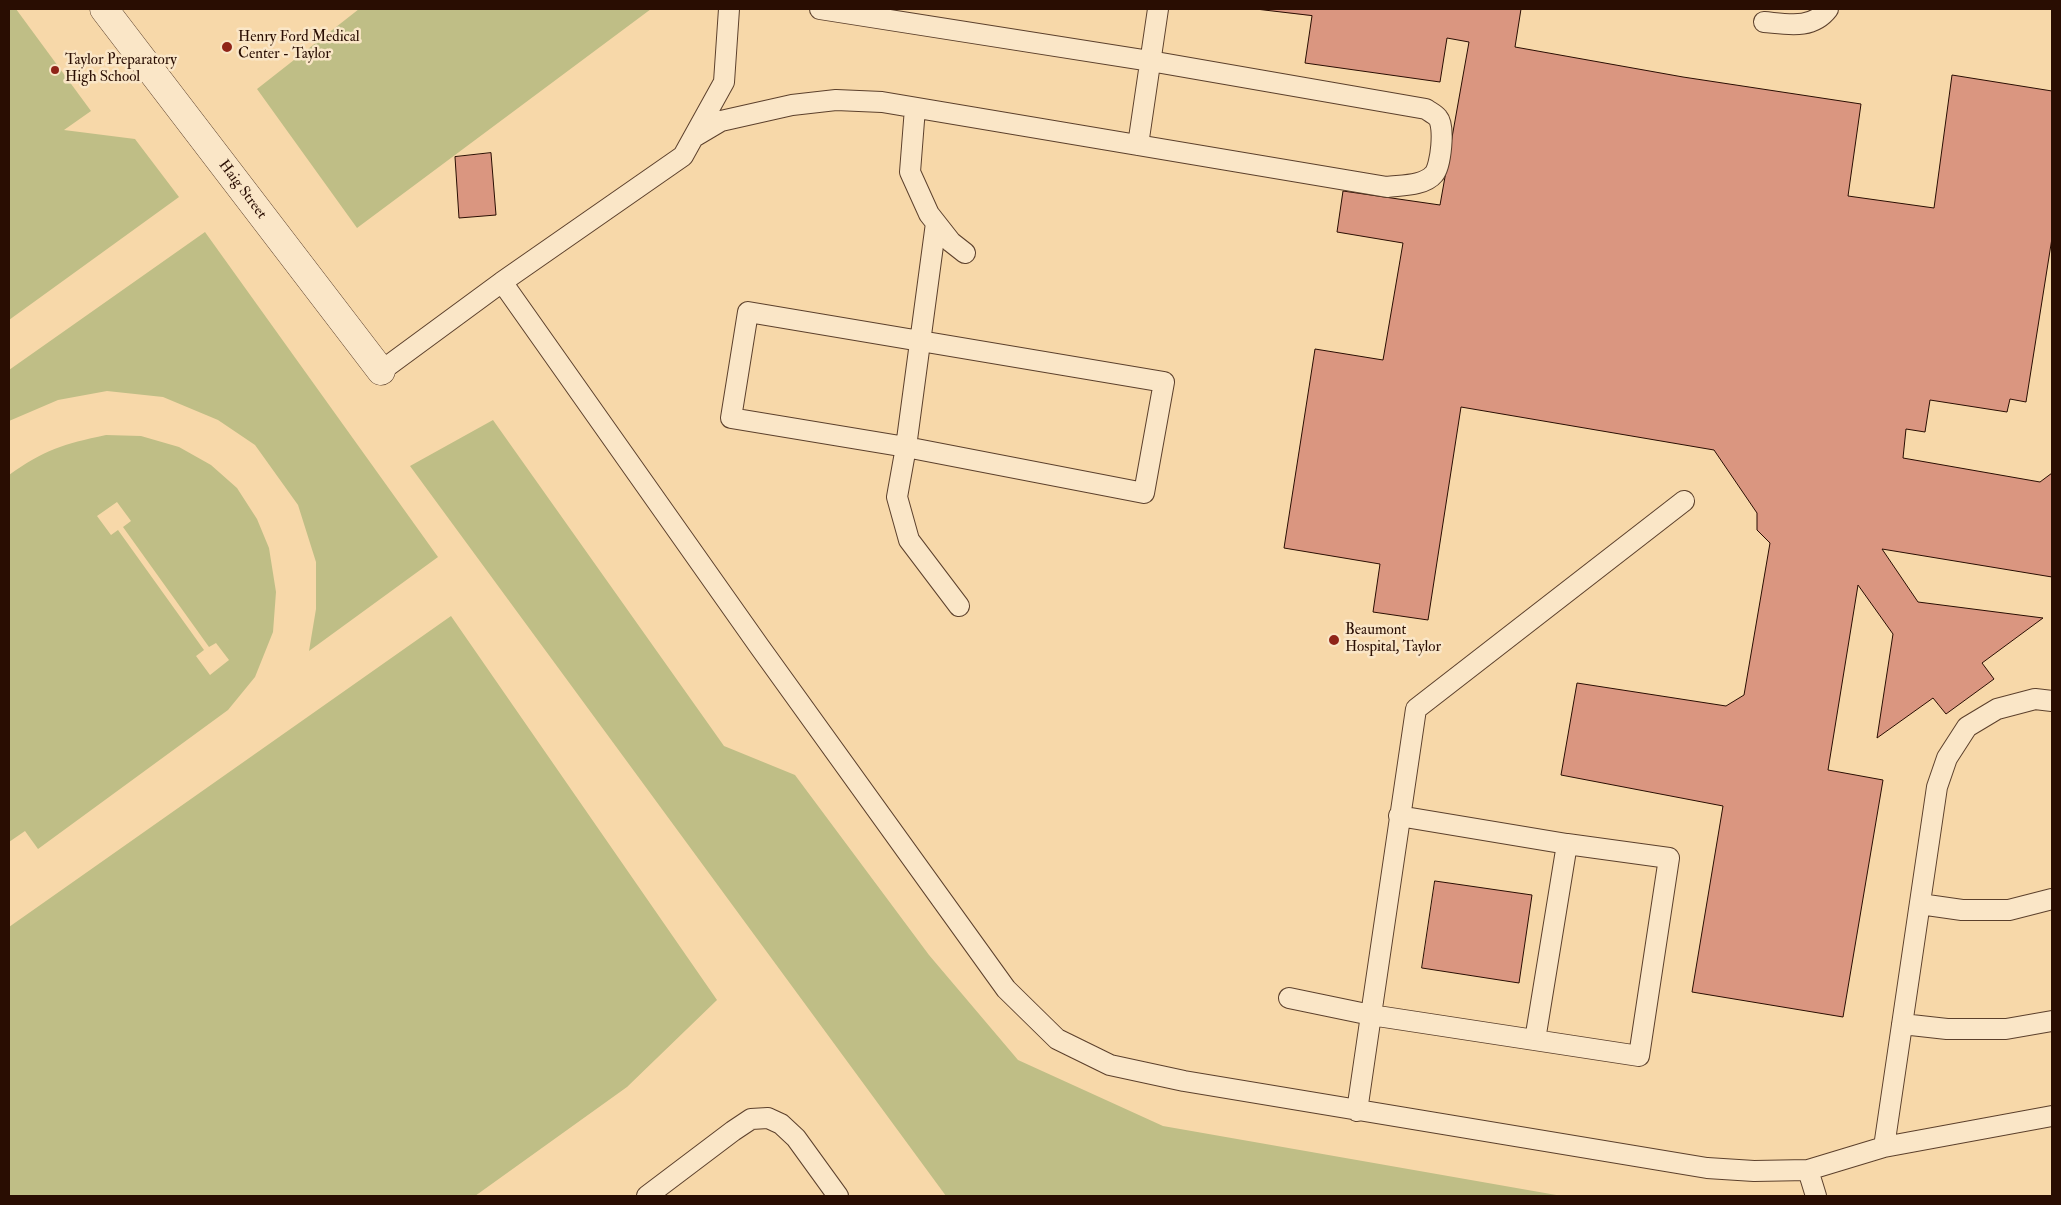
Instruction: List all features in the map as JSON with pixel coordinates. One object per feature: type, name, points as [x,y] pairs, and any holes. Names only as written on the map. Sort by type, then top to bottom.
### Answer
[{"type":"street","name":"Haig Street","points":[[104,9],[381,371]]},
{"type":"lane","points":[[381,371],[502,282],[684,156],[724,82],[729,9]]},
{"type":"lane","points":[[694,137],[721,121],[792,105],[836,100],[882,102],[1387,187],[1417,184],[1434,175],[1438,165],[1443,130],[1439,119],[1426,109],[1150,61],[820,9]]},
{"type":"lane","points":[[1138,145],[1158,9]]},
{"type":"lane","points":[[1764,22],[1802,25],[1823,15],[1828,9]]},
{"type":"lane","points":[[915,108],[910,172],[929,214],[951,242],[965,253]]},
{"type":"lane","points":[[936,223],[906,447],[897,497],[908,540],[959,606]]},
{"type":"lane","points":[[502,282],[759,646],[1006,989],[1057,1039],[1110,1065],[1184,1082],[1707,1168],[1754,1171],[1808,1170],[1884,1147],[2052,1116]]},
{"type":"lane","points":[[748,312],[921,340],[1164,382],[1144,493],[906,447],[731,418],[748,312]]},
{"type":"lane","points":[[1357,1110],[1416,709],[1684,501]]},
{"type":"lane","points":[[1884,1147],[1938,788],[1947,758],[1967,727],[1997,710],[2035,699],[2052,701]]},
{"type":"lane","points":[[1289,998],[1371,1015],[1639,1056],[1669,858],[1567,844],[1399,816]]},
{"type":"lane","points":[[1535,1040],[1567,844]]},
{"type":"lane","points":[[1920,904],[1962,910],[2009,910],[2052,899]]},
{"type":"lane","points":[[1902,1024],[1947,1029],[2006,1029],[2052,1021]]},
{"type":"lane","points":[[647,1196],[751,1119],[768,1118],[781,1124],[796,1138],[838,1196]]},
{"type":"lane","points":[[1808,1170],[1816,1196]]},
{"type":"shaded area","points":[[9,9],[16,9],[91,111],[64,130],[135,139],[179,197],[9,320]]},
{"type":"shaded area","points":[[359,9],[651,9],[357,228],[257,89]]},
{"type":"shaded area","points":[[205,232],[438,557],[309,651],[316,609],[316,562],[298,505],[255,445],[218,420],[163,397],[107,391],[58,400],[9,421],[9,370]]},
{"type":"shaded area","points":[[493,420],[724,746],[795,775],[929,955],[1018,1060],[1163,1126],[1562,1196],[946,1196],[410,466]]},
{"type":"shaded area","points":[[106,435],[141,436],[179,447],[211,465],[237,488],[257,519],[269,548],[276,592],[273,632],[255,677],[228,710],[38,849],[25,831],[9,842],[9,475],[33,459],[54,449]],"holes":[[[117,502],[131,521],[123,527],[209,647],[216,643],[229,660],[210,675],[196,656],[204,650],[118,530],[111,535],[97,516]]]},
{"type":"shaded area","points":[[451,616],[717,1000],[627,1087],[475,1196],[9,1196],[9,927]]},
{"type":"building","points":[[1256,9],[1521,9],[1515,47],[1683,77],[1861,104],[1848,196],[1934,208],[1952,75],[2052,91],[2052,238],[2026,402],[2010,399],[2007,412],[1930,400],[1925,432],[1906,429],[1903,458],[2040,482],[2052,473],[2052,577],[1882,549],[1918,602],[2043,618],[1982,663],[1994,679],[1946,714],[1933,698],[1877,738],[1893,634],[1858,585],[1828,770],[1883,780],[1843,1017],[1692,992],[1723,806],[1561,775],[1577,683],[1726,706],[1744,695],[1770,543],[1757,530],[1757,513],[1714,450],[1461,407],[1428,620],[1373,612],[1380,564],[1284,548],[1315,349],[1383,360],[1403,243],[1337,232],[1343,191],[1440,205],[1469,42],[1447,38],[1440,82],[1305,63],[1312,16]]},
{"type":"building","points":[[491,153],[496,215],[459,218],[455,157]]},
{"type":"building","points":[[1435,881],[1532,895],[1519,983],[1422,968]]},
{"type":"place","name":"Henry Ford Medical Center - Taylor","points":[[227,47]]},
{"type":"place","name":"Taylor Preparatory High School","points":[[55,70]]},
{"type":"place","name":"Beaumont Hospital, Taylor","points":[[1334,640]]}]
